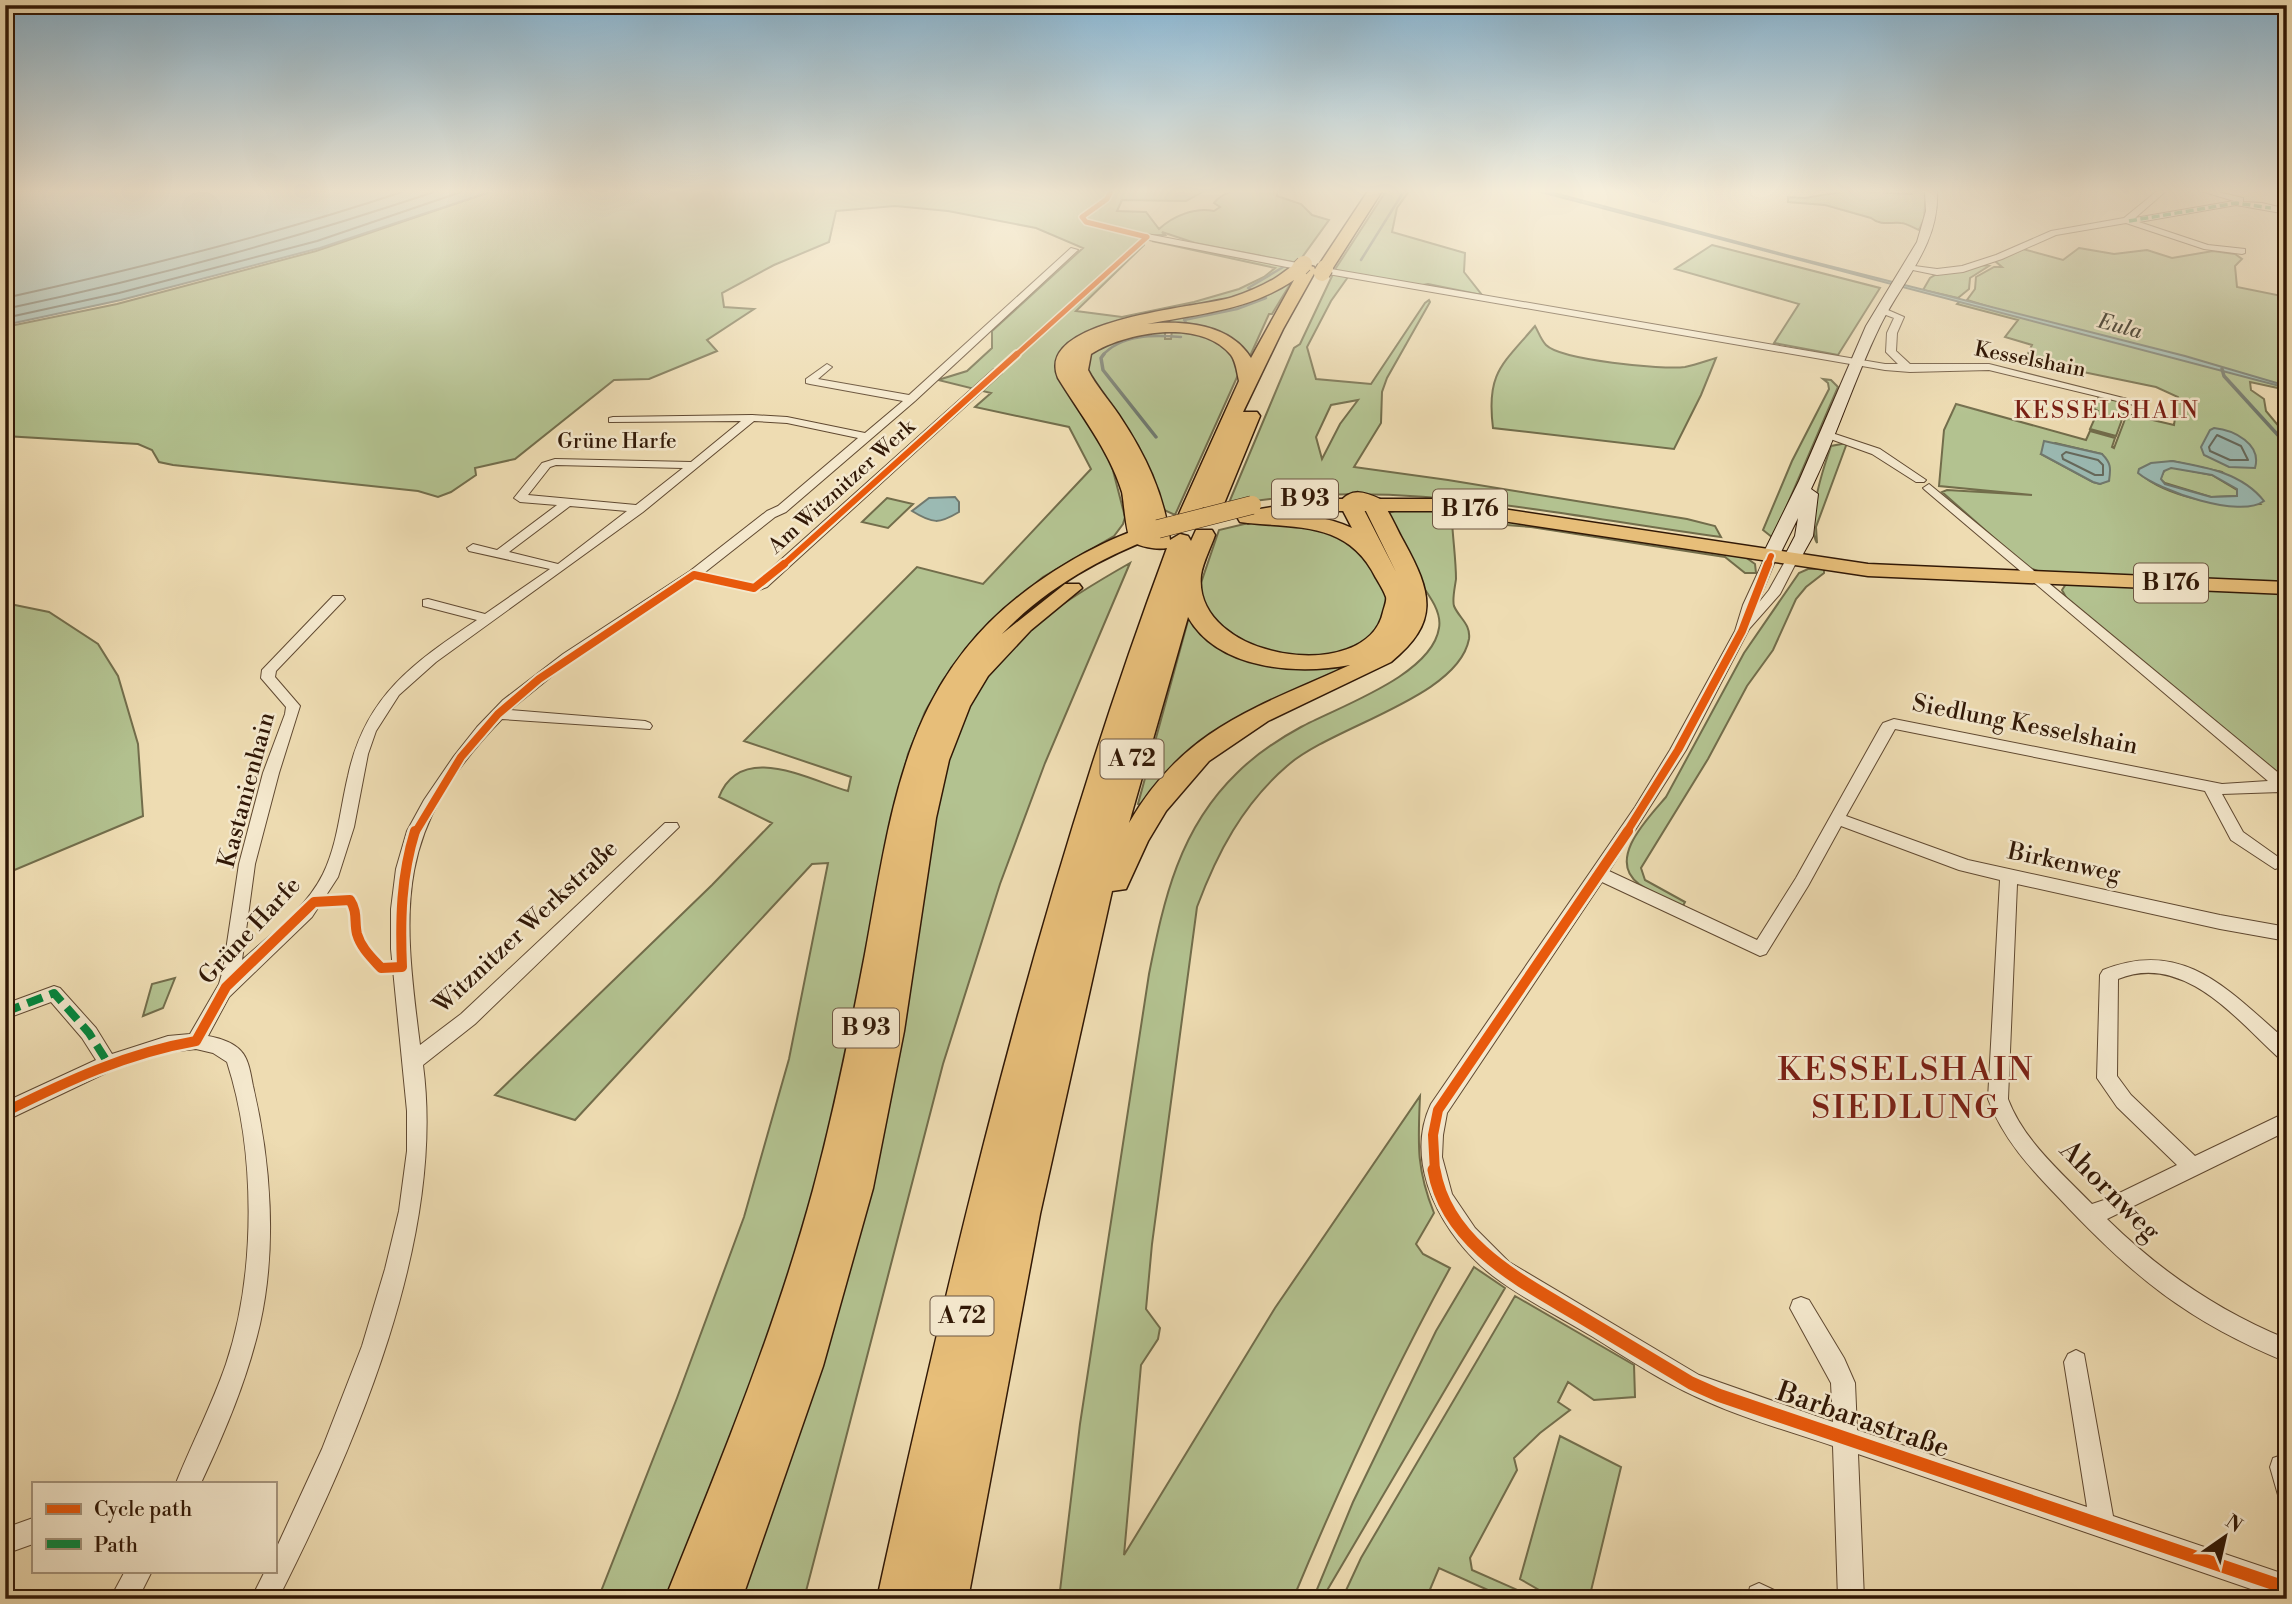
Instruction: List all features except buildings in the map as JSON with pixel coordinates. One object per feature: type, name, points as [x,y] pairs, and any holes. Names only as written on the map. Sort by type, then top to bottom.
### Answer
[{"type":"highway","points":[[1190,514],[1248,380],[1313,267]]},
{"type":"highway","points":[[1214,507],[1313,267]]},
{"type":"highway","points":[[1164,533],[1139,518],[1128,476],[1108,437],[1067,378],[1064,371],[1065,357],[1080,341],[1104,330],[1242,299],[1313,267]]},
{"type":"highway","points":[[1164,533],[1139,462],[1079,370],[1083,352],[1105,338],[1140,329],[1201,332],[1228,343],[1237,351],[1244,361],[1248,380]]},
{"type":"highway","points":[[1189,575],[1197,612],[1214,635],[1256,656],[1286,662],[1314,662],[1359,654],[1382,641],[1394,627],[1399,614],[1398,598],[1376,554],[1360,501]]},
{"type":"highway","points":[[1084,946],[1104,915],[1129,846],[1170,783],[1191,763],[1242,724],[1369,664],[1406,637],[1414,622],[1417,602],[1411,580],[1360,501]]},
{"type":"highway","points":[[1250,511],[1325,525],[1356,538],[1376,554]]},
{"type":"highway","name":"A 72","points":[[945,1599],[1004,1297],[1047,1097],[1134,751],[1189,575],[1164,533]]},
{"type":"highway","name":"A 72","points":[[900,1599],[965,1300],[1029,1035],[1164,533]]},
{"type":"main road","points":[[1785,553],[1807,481],[1826,434],[1881,310],[1907,266]]},
{"type":"main road","name":"B 93","points":[[685,1599],[762,1401],[796,1301],[835,1165],[862,1050],[900,832],[915,767],[929,729],[959,671],[1009,614],[1072,568],[1164,533],[1250,511],[1360,501]]},
{"type":"main road","name":"B 176","points":[[1360,501],[1436,505],[1503,513],[1785,553],[1868,570],[2287,588]]},
{"type":"main road","name":"B 93","points":[[722,1599],[800,1379],[863,1163],[889,1035],[924,816],[949,728],[974,680],[993,656],[1030,620],[1094,574],[1164,533]]},
{"type":"street","name":"Witznitzer Werkstraße","points":[[264,1599],[294,1542],[365,1374],[399,1258],[417,1150],[414,1061],[401,967],[400,909],[408,853],[416,829],[433,800],[461,757],[498,714],[539,679],[694,575],[771,514],[782,509],[862,441],[864,436],[911,399],[1057,266]]},
{"type":"street","name":"Kesselshain","points":[[1307,266],[1910,369],[1989,367],[2143,404]]},
{"type":"street","points":[[1900,279],[1972,266]]},
{"type":"street","points":[[1881,310],[1899,317],[1892,333],[1891,352],[1910,369]]},
{"type":"street","points":[[827,367],[810,381],[911,399]]},
{"type":"street","name":"Am Witznitzer Werk","points":[[694,575],[754,588],[762,584],[998,370]]},
{"type":"street","name":"Grüne Harfe","points":[[613,420],[752,418],[787,421],[864,436]]},
{"type":"street","name":"Grüne Harfe","points":[[196,1041],[226,987],[306,910],[328,881],[344,845],[363,744],[383,706],[418,670],[639,509],[752,418]]},
{"type":"street","points":[[1826,434],[1870,446],[1892,458],[2035,577]]},
{"type":"street","name":"Grüne Harfe","points":[[639,509],[520,498],[546,466],[555,462],[695,465]]},
{"type":"street","points":[[499,554],[567,503]]},
{"type":"street","points":[[473,548],[560,568]]},
{"type":"street","points":[[1742,631],[1774,592],[1785,553]]},
{"type":"street","points":[[1742,631],[1750,605],[1785,553]]},
{"type":"street","name":"Siedlung Kesselshain","points":[[2035,577],[2285,788]]},
{"type":"street","name":"Kastanienhain","points":[[226,987],[232,970],[247,864],[271,773],[292,714],[293,706],[287,697],[268,678],[269,670],[338,599]]},
{"type":"street","points":[[428,603],[489,619]]},
{"type":"street","name":"Barbarastraße","points":[[1742,631],[1678,750],[1438,1110],[1432,1135],[1432,1166],[1448,1210],[1474,1246],[1501,1269],[1691,1383],[1847,1439],[2287,1588]]},
{"type":"street","points":[[498,714],[645,726]]},
{"type":"street","name":"Siedlung Kesselshain","points":[[1598,873],[1760,949],[1802,882],[1888,726],[1894,724],[2222,789],[2285,788]]},
{"type":"street","points":[[2210,786],[2237,836],[2275,863]]},
{"type":"street","name":"Birkenweg","points":[[1836,818],[1947,860],[2009,876],[2287,934]]},
{"type":"street","name":"Witznitzer Werkstraße","points":[[414,1061],[468,1019],[671,827]]},
{"type":"street","name":"Ahornweg","points":[[2009,876],[1998,1099],[2003,1115],[2020,1140],[2119,1248],[2173,1291],[2222,1322],[2287,1352]]},
{"type":"street","points":[[2192,1167],[2124,1101],[2108,1078],[2109,975],[2118,971],[2155,967],[2196,976],[2209,984],[2287,1053]]},
{"type":"street","points":[[5,1012],[54,993],[89,1033],[108,1063]]},
{"type":"street","points":[[5,1112],[108,1063],[168,1044],[196,1041],[218,1046],[235,1057],[243,1079],[256,1165],[260,1226],[257,1278],[245,1345],[219,1422],[189,1482]]},
{"type":"street","points":[[2088,1215],[2111,1208],[2287,1121]]},
{"type":"street","name":"Barbarastraße","points":[[1801,1308],[1836,1366],[1843,1383],[1847,1439]]},
{"type":"street","points":[[2076,1362],[2102,1526]]},
{"type":"street","points":[[1847,1439],[1851,1599]]},
{"type":"street","points":[[5,1541],[32,1531]]},
{"type":"street","points":[[123,1599],[138,1572]]},
{"type":"green space","points":[[260,266],[772,266],[722,293],[724,307],[754,309],[707,340],[717,351],[649,379],[614,380],[515,459],[475,468],[476,475],[451,492],[438,497],[418,491],[173,465],[159,462],[152,450],[138,444],[5,436],[5,327],[117,304]]},
{"type":"green space","points":[[1063,266],[1123,266],[1076,311],[1122,317],[1194,302],[1239,289],[1264,277],[1275,268],[1265,266],[1294,268],[1257,291],[1068,344],[1058,357],[1059,376],[1109,455],[1125,517],[1123,524],[1114,536],[1043,577],[996,616],[969,645],[943,680],[925,712],[908,754],[890,830],[840,1099],[778,1317],[671,1599],[598,1599],[744,1217],[789,1059],[828,863],[812,864],[575,1120],[495,1095],[712,885],[772,823],[719,797],[729,780],[743,771],[760,767],[797,773],[848,791],[851,777],[744,741],[917,567],[983,584],[1091,469],[1069,427],[975,407],[991,393],[938,380],[967,371],[992,348],[992,331]]},
{"type":"green space","points":[[1337,266],[1464,266],[1464,272],[1482,295],[1428,284],[1417,286],[1334,271]]},
{"type":"green space","points":[[1680,266],[1793,266],[1880,288],[1838,355],[1774,343],[1799,304],[1675,269]]},
{"type":"green space","points":[[1977,266],[1989,266],[1970,278],[1969,289],[1958,298],[1923,290],[1935,275]]},
{"type":"green space","points":[[2235,266],[2237,287],[2287,297],[2287,390],[2250,382],[2251,390],[2264,399],[2266,411],[2287,436],[2287,583],[2043,573],[2027,567],[1942,492],[1947,490],[2032,495],[1939,486],[1944,430],[1956,404],[2086,440],[2090,431],[2115,438],[2114,448],[2127,414],[2174,425],[2178,397],[2156,387],[2025,360],[2032,345],[2005,337],[2018,320],[1957,304],[1960,301],[2029,319],[1967,300],[1975,289],[1976,277],[1994,267]],"holes":[[[2055,443],[2102,454],[2109,480],[2100,484],[2041,454]],[[2172,461],[2222,472],[2260,504],[2230,504],[2180,495],[2151,482],[2139,473],[2139,470]]]},
{"type":"green space","points":[[1333,274],[1348,277],[1331,301],[1307,347],[1316,379],[1371,384],[1429,300],[1387,378],[1382,392],[1381,423],[1354,467],[1687,519],[1715,526],[1721,537],[1536,509],[1414,496],[1352,494],[1291,497],[1228,505],[1294,348],[1300,344]],"holes":[[[1358,400],[1340,424],[1322,459],[1316,437],[1331,405]]]},
{"type":"green space","points":[[1292,281],[1272,314],[1269,314],[1250,356],[1231,342],[1217,338],[1180,330],[1131,325]]},
{"type":"green space","points":[[1535,326],[1546,345],[1571,355],[1591,359],[1673,368],[1716,358],[1674,449],[1493,428],[1492,394],[1499,371]]},
{"type":"green space","points":[[1172,330],[1206,336],[1238,357],[1238,375],[1175,515],[1164,510],[1084,369],[1088,354],[1108,339],[1165,331],[1165,339],[1171,339]]},
{"type":"green space","points":[[1823,379],[1831,380],[1838,387],[1773,538],[1763,530],[1792,461],[1829,389],[1828,383]]},
{"type":"green space","points":[[2099,396],[2128,403],[2116,436],[2090,429],[2098,411],[2094,409]]},
{"type":"green space","points":[[1847,443],[1816,527],[1817,543],[1814,534],[1814,509],[1824,468],[1831,446]]},
{"type":"green space","points":[[2171,467],[2212,475],[2237,490],[2237,496],[2211,497],[2165,483],[2160,479],[2164,471]]},
{"type":"green space","points":[[887,498],[913,504],[888,528],[862,522]]},
{"type":"green space","points":[[1411,506],[1741,554],[1755,564],[1756,573],[1745,573],[1725,557],[1531,527],[1452,521],[1456,579],[1453,603],[1469,634],[1460,660],[1442,678],[1418,695],[1307,751],[1271,781],[1244,813],[1213,868],[1197,907],[1152,1244],[1146,1309],[1160,1328],[1158,1339],[1141,1365],[1124,1555],[1275,1308],[1420,1096],[1421,1169],[1434,1213],[1416,1244],[1423,1254],[1450,1268],[1367,1431],[1293,1599],[1059,1599],[1080,1424],[1149,974],[1168,892],[1188,841],[1201,817],[1244,766],[1293,732],[1403,674],[1433,645],[1439,628],[1437,612],[1410,567],[1385,514]]},
{"type":"green space","points":[[1257,521],[1290,521],[1355,542],[1391,595],[1388,621],[1356,649],[1317,658],[1261,652],[1203,614],[1201,583],[1219,530]]},
{"type":"green space","points":[[1130,563],[1045,763],[1000,884],[943,1064],[804,1599],[735,1599],[952,744],[974,695],[1005,653],[1043,618]]},
{"type":"green space","points":[[1808,569],[1824,569],[1824,573],[1796,599],[1773,650],[1747,686],[1708,759],[1641,868],[1645,880],[1685,902],[1683,906],[1639,884],[1630,874],[1628,851],[1641,827],[1666,797],[1744,653],[1799,573]]},
{"type":"green space","points":[[2066,584],[2287,593],[2287,780],[2068,601],[2062,590]]},
{"type":"green space","points":[[5,603],[49,612],[98,644],[118,676],[138,744],[143,816],[5,874]]},
{"type":"green space","points":[[1189,617],[1251,658],[1376,654],[1281,697],[1145,805],[1138,804]]},
{"type":"green space","points":[[175,978],[163,1008],[143,1016],[152,984]]},
{"type":"green space","points":[[1474,1267],[1505,1288],[1322,1599],[1313,1599],[1353,1502],[1436,1331]]},
{"type":"green space","points":[[1515,1296],[1634,1365],[1635,1397],[1594,1400],[1568,1382],[1558,1402],[1570,1410],[1514,1458],[1517,1470],[1470,1558],[1472,1570],[1538,1599],[1508,1599],[1439,1568],[1426,1599],[1342,1599],[1361,1558]]},
{"type":"green space","points":[[1560,1436],[1621,1467],[1589,1599],[1555,1599],[1520,1579]]},
{"type":"water","points":[[5,266],[252,266],[121,300],[5,325]]},
{"type":"water","points":[[1822,266],[2185,356],[2287,388]]},
{"type":"water","points":[[2214,428],[2238,435],[2245,440],[2254,452],[2255,468],[2229,467],[2204,455],[2201,447],[2210,430]]},
{"type":"water","points":[[2044,441],[2102,454],[2110,466],[2109,481],[2100,484],[2093,482],[2041,454]]},
{"type":"water","points":[[2172,461],[2222,473],[2245,484],[2264,501],[2253,506],[2237,507],[2181,495],[2138,473],[2139,469],[2151,463]],"holes":[[[2171,468],[2212,475],[2237,489],[2237,496],[2211,497],[2165,484],[2161,479],[2164,471]]]},
{"type":"water","points":[[955,497],[959,502],[959,512],[946,519],[931,520],[912,511],[929,498]]},
{"type":"waterway","points":[[1250,289],[1248,288],[1285,266]]},
{"type":"waterway","points":[[1189,326],[1184,320],[1237,309],[1266,298]]},
{"type":"waterway","points":[[1103,355],[1128,340],[1149,336],[1181,337]]},
{"type":"waterway","points":[[1103,355],[1101,358],[1103,370],[1156,437]]},
{"type":"waterway","points":[[2222,369],[2224,376],[2287,445]]},
{"type":"marked path","points":[[5,1012],[54,993],[89,1033],[108,1063]]},
{"type":"cycle path","points":[[5,1112],[74,1078],[121,1059],[170,1045],[196,1041],[226,987],[314,902],[350,900],[356,913],[357,934],[367,952],[381,968],[402,967],[400,910],[408,854],[416,829],[461,757],[498,714],[539,679],[694,575],[754,588],[762,584],[1115,266]]},
{"type":"cycle path","points":[[1771,556],[1742,631],[1678,750],[1641,811],[1438,1110],[1432,1157],[1443,1199],[1468,1236],[1501,1269],[1691,1383],[1718,1395],[2287,1588]]},
{"type":"district","name":"KESSELSHAIN","points":[[2107,411]]},
{"type":"district","name":"KESSELSHAIN SIEDLUNG","points":[[1906,1089]]},
{"type":"water label","name":"Eula","points":[[2120,327]]}]
